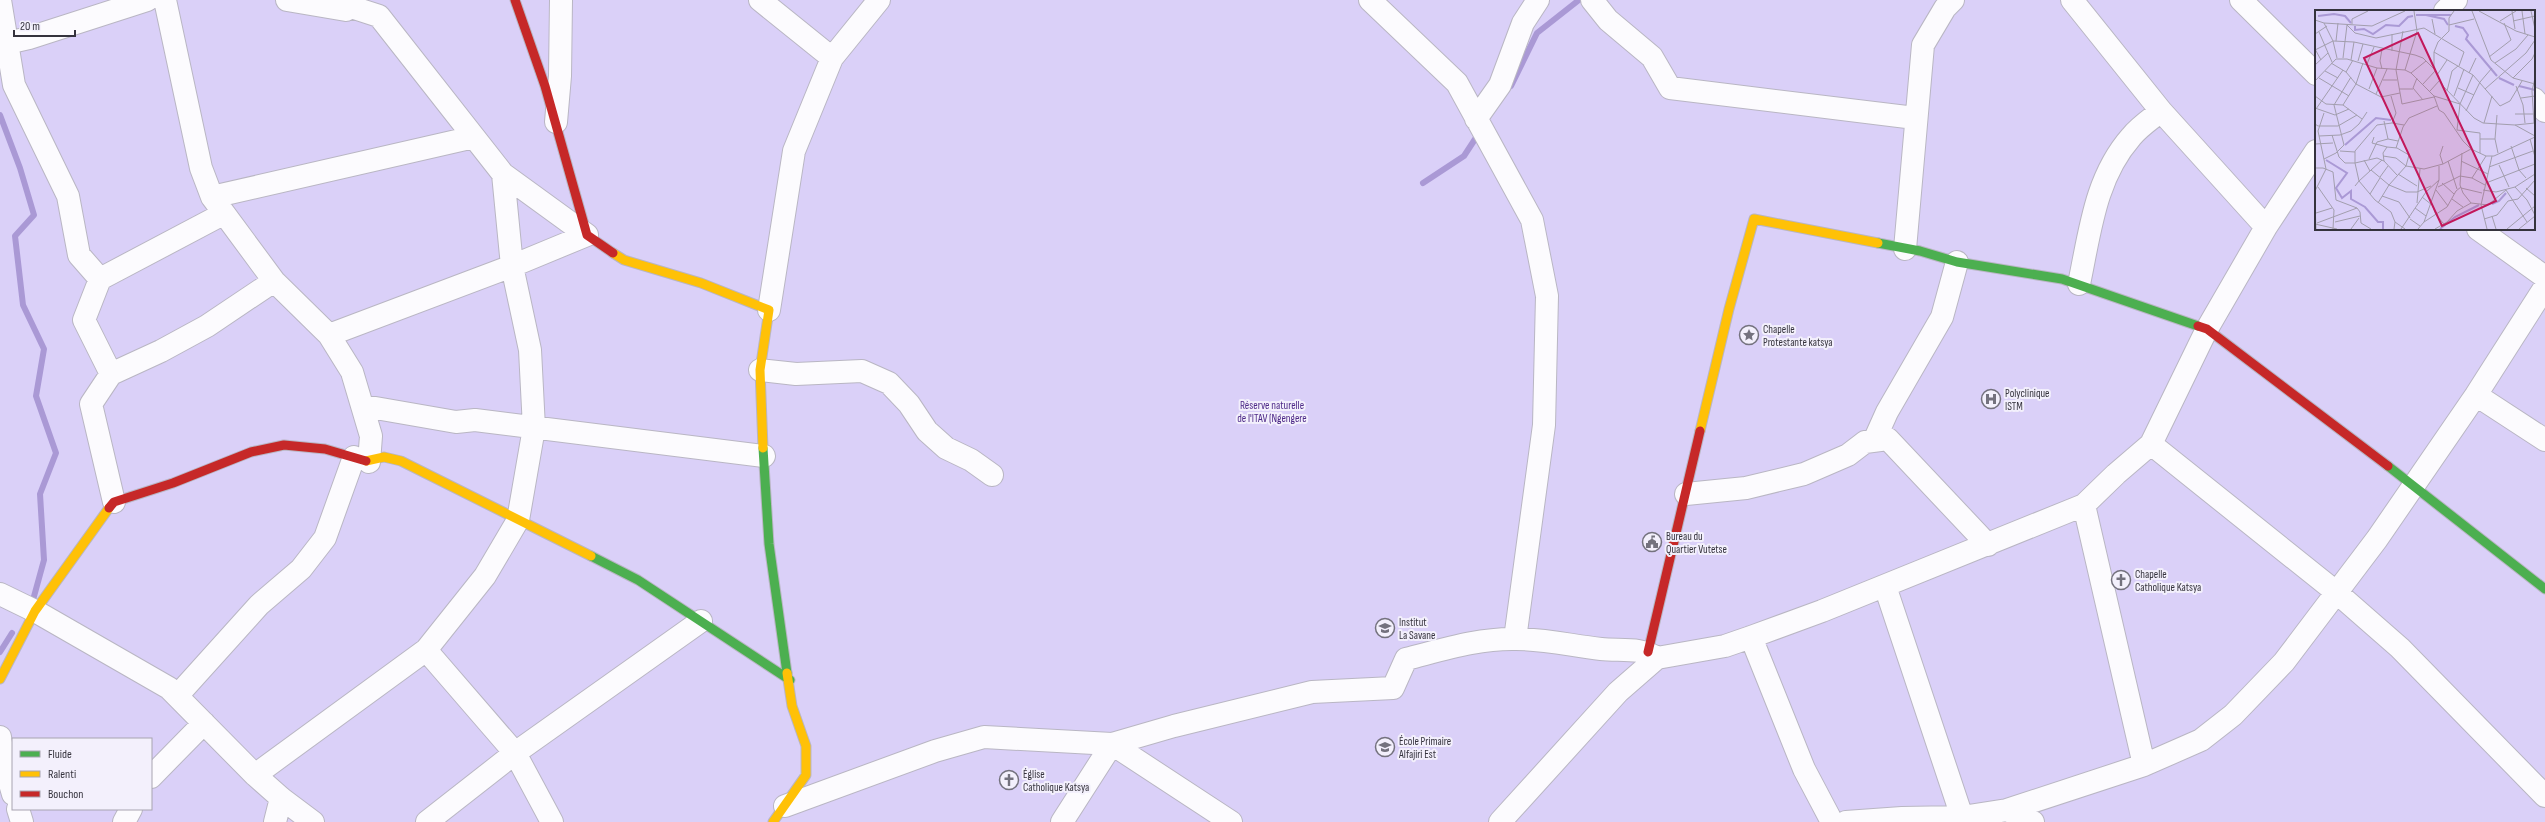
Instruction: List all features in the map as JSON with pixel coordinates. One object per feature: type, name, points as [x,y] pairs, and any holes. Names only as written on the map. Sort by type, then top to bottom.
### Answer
[{"type":"street","points":[[0,0],[14,85],[68,196],[78,256],[100,279]]},
{"type":"street","points":[[7,42],[29,38],[147,0]]},
{"type":"street","points":[[165,0],[201,168],[217,205],[274,281],[329,335],[352,372],[364,406],[371,436],[362,459],[325,538],[301,569],[259,604],[177,696]]},
{"type":"street","points":[[287,0],[379,16]]},
{"type":"street","points":[[330,0],[379,16],[503,174],[587,235],[624,260],[701,283],[769,310]]},
{"type":"street","points":[[515,0],[556,122],[587,235]]},
{"type":"street","points":[[556,122],[560,76],[561,0]]},
{"type":"street","points":[[760,0],[832,58]]},
{"type":"street","points":[[779,814],[806,775],[806,746],[792,706],[790,680],[769,544],[760,370],[794,151],[832,58],[879,0]]},
{"type":"street","points":[[1370,0],[1457,83],[1532,220],[1548,296],[1544,425],[1515,639]]},
{"type":"street","points":[[1476,120],[1500,86],[1523,23],[1538,0]]},
{"type":"street","points":[[1592,0],[1608,20],[1652,57],[1670,88],[1915,118]]},
{"type":"street","points":[[1905,249],[1915,118],[1923,45],[1945,8],[1952,0]]},
{"type":"street","points":[[2072,0],[2161,111],[2266,227]]},
{"type":"street","points":[[2241,0],[2315,73]]},
{"type":"street","points":[[2535,100],[2545,111]]},
{"type":"street","points":[[2079,284],[2100,187],[2116,156],[2132,136],[2161,111]]},
{"type":"street","points":[[111,374],[84,320],[100,279],[217,205],[474,138]]},
{"type":"street","points":[[779,814],[935,750],[984,737],[1112,744],[1312,692],[1393,688],[1406,659],[1462,644],[1515,639],[1653,655],[1725,646],[1885,586],[2084,506],[2151,444],[2207,329],[2266,227],[2313,162]]},
{"type":"street","points":[[255,774],[426,650],[485,576],[518,520],[534,428],[530,350],[512,266],[503,174]]},
{"type":"street","points":[[1500,822],[1653,655],[1686,494],[1729,309],[1754,219],[1920,251],[1957,262],[2062,279],[2207,329],[2305,401],[2545,589]]},
{"type":"street","points":[[2479,230],[2545,277]]},
{"type":"street","points":[[329,335],[512,266],[587,235]]},
{"type":"street","points":[[1874,441],[1890,406],[1942,317],[1957,262]]},
{"type":"street","points":[[114,502],[91,404],[111,374],[161,351],[207,326],[274,281]]},
{"type":"street","points":[[1846,822],[1962,817],[2007,810],[2144,765],[2200,740],[2233,715],[2284,662],[2413,487],[2476,395],[2545,286]]},
{"type":"street","points":[[760,370],[796,374],[862,371],[889,383],[909,404],[927,431],[946,448],[971,460],[992,475]]},
{"type":"street","points":[[2476,395],[2545,440]]},
{"type":"street","points":[[364,406],[410,416],[456,422],[475,420],[764,456]]},
{"type":"street","points":[[1686,494],[1746,488],[1804,474],[1848,455],[1865,442],[1888,439],[1988,545]]},
{"type":"street","points":[[2151,444],[2336,592],[2400,648],[2545,796]]},
{"type":"street","points":[[0,679],[35,611],[114,502],[173,483],[251,452],[284,445],[325,448],[362,459],[384,457],[401,461],[615,568],[701,621],[790,680]]},
{"type":"street","points":[[2084,506],[2144,765]]},
{"type":"street","points":[[1885,586],[1962,817]]},
{"type":"street","points":[[7,597],[35,611],[169,688],[255,774],[281,798],[313,822]]},
{"type":"street","points":[[427,822],[514,753],[701,621]]},
{"type":"street","points":[[1751,637],[1804,769],[1832,822]]},
{"type":"street","points":[[426,650],[514,753],[552,822]]},
{"type":"street","points":[[152,776],[204,723]]},
{"type":"street","points":[[0,737],[5,767],[12,791]]},
{"type":"street","points":[[1062,822],[1112,744]]},
{"type":"street","points":[[1112,744],[1231,822]]},
{"type":"street","points":[[275,822],[281,798]]},
{"type":"street","points":[[18,810],[22,822]]},
{"type":"street","points":[[124,822],[130,810]]},
{"type":"street","points":[[2007,810],[2033,822]]},
{"type":"green space","name":"Réserve naturelle de l'ITAV (Ngengere","points":[[0,0],[2545,0],[2545,822],[0,822]]},
{"type":"waterway","points":[[1511,86],[1537,33],[1579,0]]},
{"type":"waterway","points":[[0,115],[20,168],[34,215],[15,236],[23,305],[44,349],[36,396],[56,453],[40,494],[44,560],[33,600]]},
{"type":"waterway","points":[[1423,183],[1464,156],[1479,133]]},
{"type":"waterway","points":[[0,652],[12,633]]},
{"type":"traffic: fast","points":[[1878,243],[1920,251],[1957,262],[2062,279],[2198,326]]},
{"type":"traffic: fast","points":[[763,448],[769,544],[787,673]]},
{"type":"traffic: fast","points":[[2388,466],[2545,589]]},
{"type":"traffic: fast","points":[[591,556],[638,580],[790,680]]},
{"type":"traffic: slow","points":[[1700,431],[1729,309],[1754,219],[1878,243]]},
{"type":"traffic: slow","points":[[613,253],[624,260],[701,283],[769,310],[760,370],[763,448]]},
{"type":"traffic: slow","points":[[366,461],[384,457],[401,461],[591,556]]},
{"type":"traffic: slow","points":[[0,679],[35,611],[109,508]]},
{"type":"traffic: slow","points":[[773,822],[806,775],[806,746],[792,706],[787,673]]},
{"type":"traffic: jam","points":[[515,0],[545,86],[587,235],[613,253]]},
{"type":"traffic: jam","points":[[2198,326],[2207,329],[2388,466]]},
{"type":"traffic: jam","points":[[1648,652],[1700,431]]},
{"type":"traffic: jam","points":[[109,508],[114,502],[173,483],[251,452],[284,445],[325,449],[366,461]]},
{"type":"place","name":"Chapelle Protestante katsya","points":[[1749,335]]},
{"type":"place","name":"Polyclinique ISTM","points":[[1991,399]]},
{"type":"place","name":"Bureau du Quartier Vutetse","points":[[1652,542]]},
{"type":"place","name":"Chapelle Catholique Katsya","points":[[2121,580]]},
{"type":"place","name":"Institut La Savane","points":[[1385,628]]},
{"type":"place","name":"École Primaire Alfajiri Est","points":[[1385,747]]},
{"type":"place","name":"Église Catholique Katsya","points":[[1009,780]]}]
